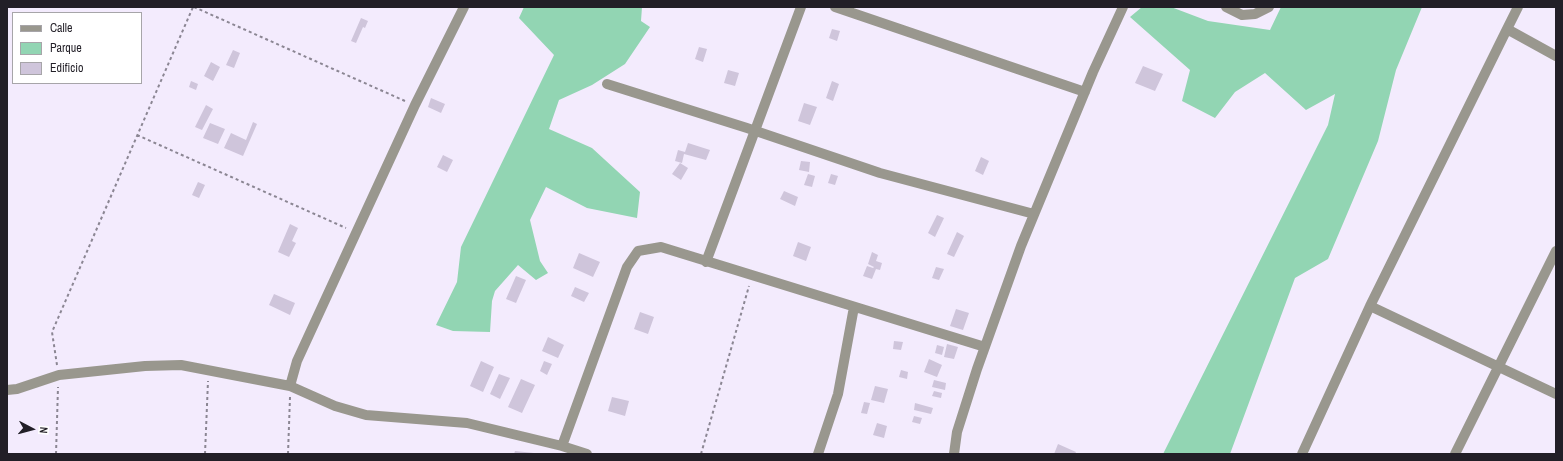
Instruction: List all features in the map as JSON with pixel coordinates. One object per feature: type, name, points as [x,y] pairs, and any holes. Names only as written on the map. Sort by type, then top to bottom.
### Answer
[{"type":"street","points":[[290,386],[297,361],[415,105],[464,7]]},
{"type":"street","points":[[706,262],[801,7]]},
{"type":"street","points":[[836,7],[1085,92]]},
{"type":"street","points":[[954,454],[957,432],[985,347],[1034,214],[1085,92],[1123,7]]},
{"type":"street","points":[[1226,7],[1242,15],[1255,14],[1269,7]]},
{"type":"street","points":[[1302,454],[1370,306],[1518,7]]},
{"type":"street","points":[[1507,29],[1556,56]]},
{"type":"street","points":[[607,84],[755,130],[880,173],[1034,214]]},
{"type":"street","points":[[562,446],[627,268],[638,251],[660,247],[985,347]]},
{"type":"street","points":[[1455,454],[1556,251]]},
{"type":"street","points":[[1370,306],[1556,394]]},
{"type":"street","points":[[818,454],[838,394],[854,307]]},
{"type":"street","points":[[7,390],[17,389],[58,375],[145,366],[181,365],[290,386],[335,406],[366,415],[467,423],[562,446],[576,453],[587,454]]},
{"type":"path","points":[[56,454],[58,375],[52,332],[194,7],[415,105]]},
{"type":"path","points":[[137,135],[356,233]]},
{"type":"path","points":[[701,454],[752,276]]},
{"type":"path","points":[[206,454],[209,370]]},
{"type":"path","points":[[288,454],[290,386]]},
{"type":"green space","points":[[524,7],[642,7],[641,21],[650,27],[625,64],[592,85],[559,100],[549,129],[592,148],[640,192],[637,218],[587,208],[546,187],[530,220],[540,261],[548,273],[536,280],[518,265],[495,291],[492,301],[490,332],[453,331],[436,325],[457,282],[461,247],[554,55],[519,18]]},
{"type":"green space","points":[[1142,7],[1171,7],[1208,21],[1270,30],[1281,7],[1422,7],[1396,70],[1378,141],[1328,259],[1295,278],[1230,454],[1163,454],[1328,125],[1335,94],[1306,110],[1265,73],[1235,92],[1215,118],[1182,101],[1190,70],[1130,17]]},
{"type":"building","points":[[361,18],[368,21],[365,28],[363,27],[356,43],[351,41]]},
{"type":"building","points":[[832,29],[840,31],[837,41],[829,38]]},
{"type":"building","points":[[699,47],[707,49],[703,62],[695,59]]},
{"type":"building","points":[[233,50],[240,53],[234,68],[226,65]]},
{"type":"building","points":[[211,62],[220,67],[213,81],[204,76]]},
{"type":"building","points":[[1143,66],[1163,74],[1155,91],[1135,83]]},
{"type":"building","points":[[728,70],[739,73],[735,86],[724,83]]},
{"type":"building","points":[[191,81],[198,84],[196,90],[189,87]]},
{"type":"building","points":[[832,81],[839,84],[833,101],[826,98]]},
{"type":"building","points":[[431,98],[445,104],[441,113],[428,107]]},
{"type":"building","points":[[804,103],[817,107],[810,125],[798,121]]},
{"type":"building","points":[[206,105],[213,109],[202,130],[195,127]]},
{"type":"building","points":[[253,122],[257,124],[243,156],[224,148],[231,133],[246,140]]},
{"type":"building","points":[[210,123],[225,129],[218,144],[203,138]]},
{"type":"building","points":[[688,143],[710,150],[706,160],[684,154],[682,163],[675,161],[678,150],[685,152]]},
{"type":"building","points":[[443,155],[453,160],[447,172],[437,167]]},
{"type":"building","points":[[981,157],[989,161],[983,175],[975,171]]},
{"type":"building","points":[[801,161],[810,162],[809,172],[799,170]]},
{"type":"building","points":[[680,163],[688,168],[681,180],[672,174]]},
{"type":"building","points":[[808,174],[815,176],[812,187],[804,185]]},
{"type":"building","points":[[831,174],[838,176],[835,185],[828,183]]},
{"type":"building","points":[[198,182],[205,185],[199,198],[192,195]]},
{"type":"building","points":[[784,191],[798,197],[795,206],[780,199]]},
{"type":"building","points":[[937,215],[944,218],[935,237],[928,233]]},
{"type":"building","points":[[290,224],[298,228],[292,241],[296,243],[289,257],[278,252]]},
{"type":"building","points":[[957,232],[964,236],[954,257],[947,254]]},
{"type":"building","points":[[798,242],[811,247],[806,261],[793,256]]},
{"type":"building","points":[[872,252],[878,255],[876,261],[882,263],[880,270],[876,269],[872,279],[863,276],[867,266],[874,267],[868,264]]},
{"type":"building","points":[[579,253],[600,262],[593,277],[573,268]]},
{"type":"building","points":[[936,267],[944,269],[939,280],[932,278]]},
{"type":"building","points":[[516,276],[526,280],[516,303],[506,299]]},
{"type":"building","points":[[575,287],[589,293],[584,302],[571,296]]},
{"type":"building","points":[[274,294],[295,303],[290,315],[269,305]]},
{"type":"building","points":[[956,309],[969,313],[963,330],[950,326]]},
{"type":"building","points":[[640,312],[654,317],[648,334],[634,329]]},
{"type":"building","points":[[548,337],[564,345],[558,358],[542,351]]},
{"type":"building","points":[[894,341],[903,342],[901,350],[893,349]]},
{"type":"building","points":[[947,344],[958,347],[954,359],[944,357]]},
{"type":"building","points":[[937,345],[944,347],[942,355],[935,353]]},
{"type":"building","points":[[929,359],[942,365],[937,377],[924,372]]},
{"type":"building","points":[[481,361],[494,367],[483,392],[470,386]]},
{"type":"building","points":[[544,361],[552,364],[547,375],[540,371]]},
{"type":"building","points":[[901,370],[908,372],[907,379],[899,377]]},
{"type":"building","points":[[499,374],[510,378],[500,399],[490,394]]},
{"type":"building","points":[[521,379],[535,385],[522,413],[508,407]]},
{"type":"building","points":[[934,380],[946,383],[945,390],[932,387]]},
{"type":"building","points":[[875,386],[888,389],[884,403],[871,400]]},
{"type":"building","points":[[934,391],[942,393],[941,398],[932,396]]},
{"type":"building","points":[[612,397],[629,401],[625,416],[608,411]]},
{"type":"building","points":[[864,402],[870,403],[867,414],[861,413]]},
{"type":"building","points":[[915,403],[933,408],[931,414],[914,410]]},
{"type":"building","points":[[914,416],[922,418],[920,424],[912,422]]},
{"type":"building","points":[[877,423],[887,426],[884,438],[873,435]]},
{"type":"building","points":[[1058,444],[1076,452],[1075,454],[1054,454]]},
{"type":"building","points":[[515,451],[534,453],[534,454],[514,454]]}]
